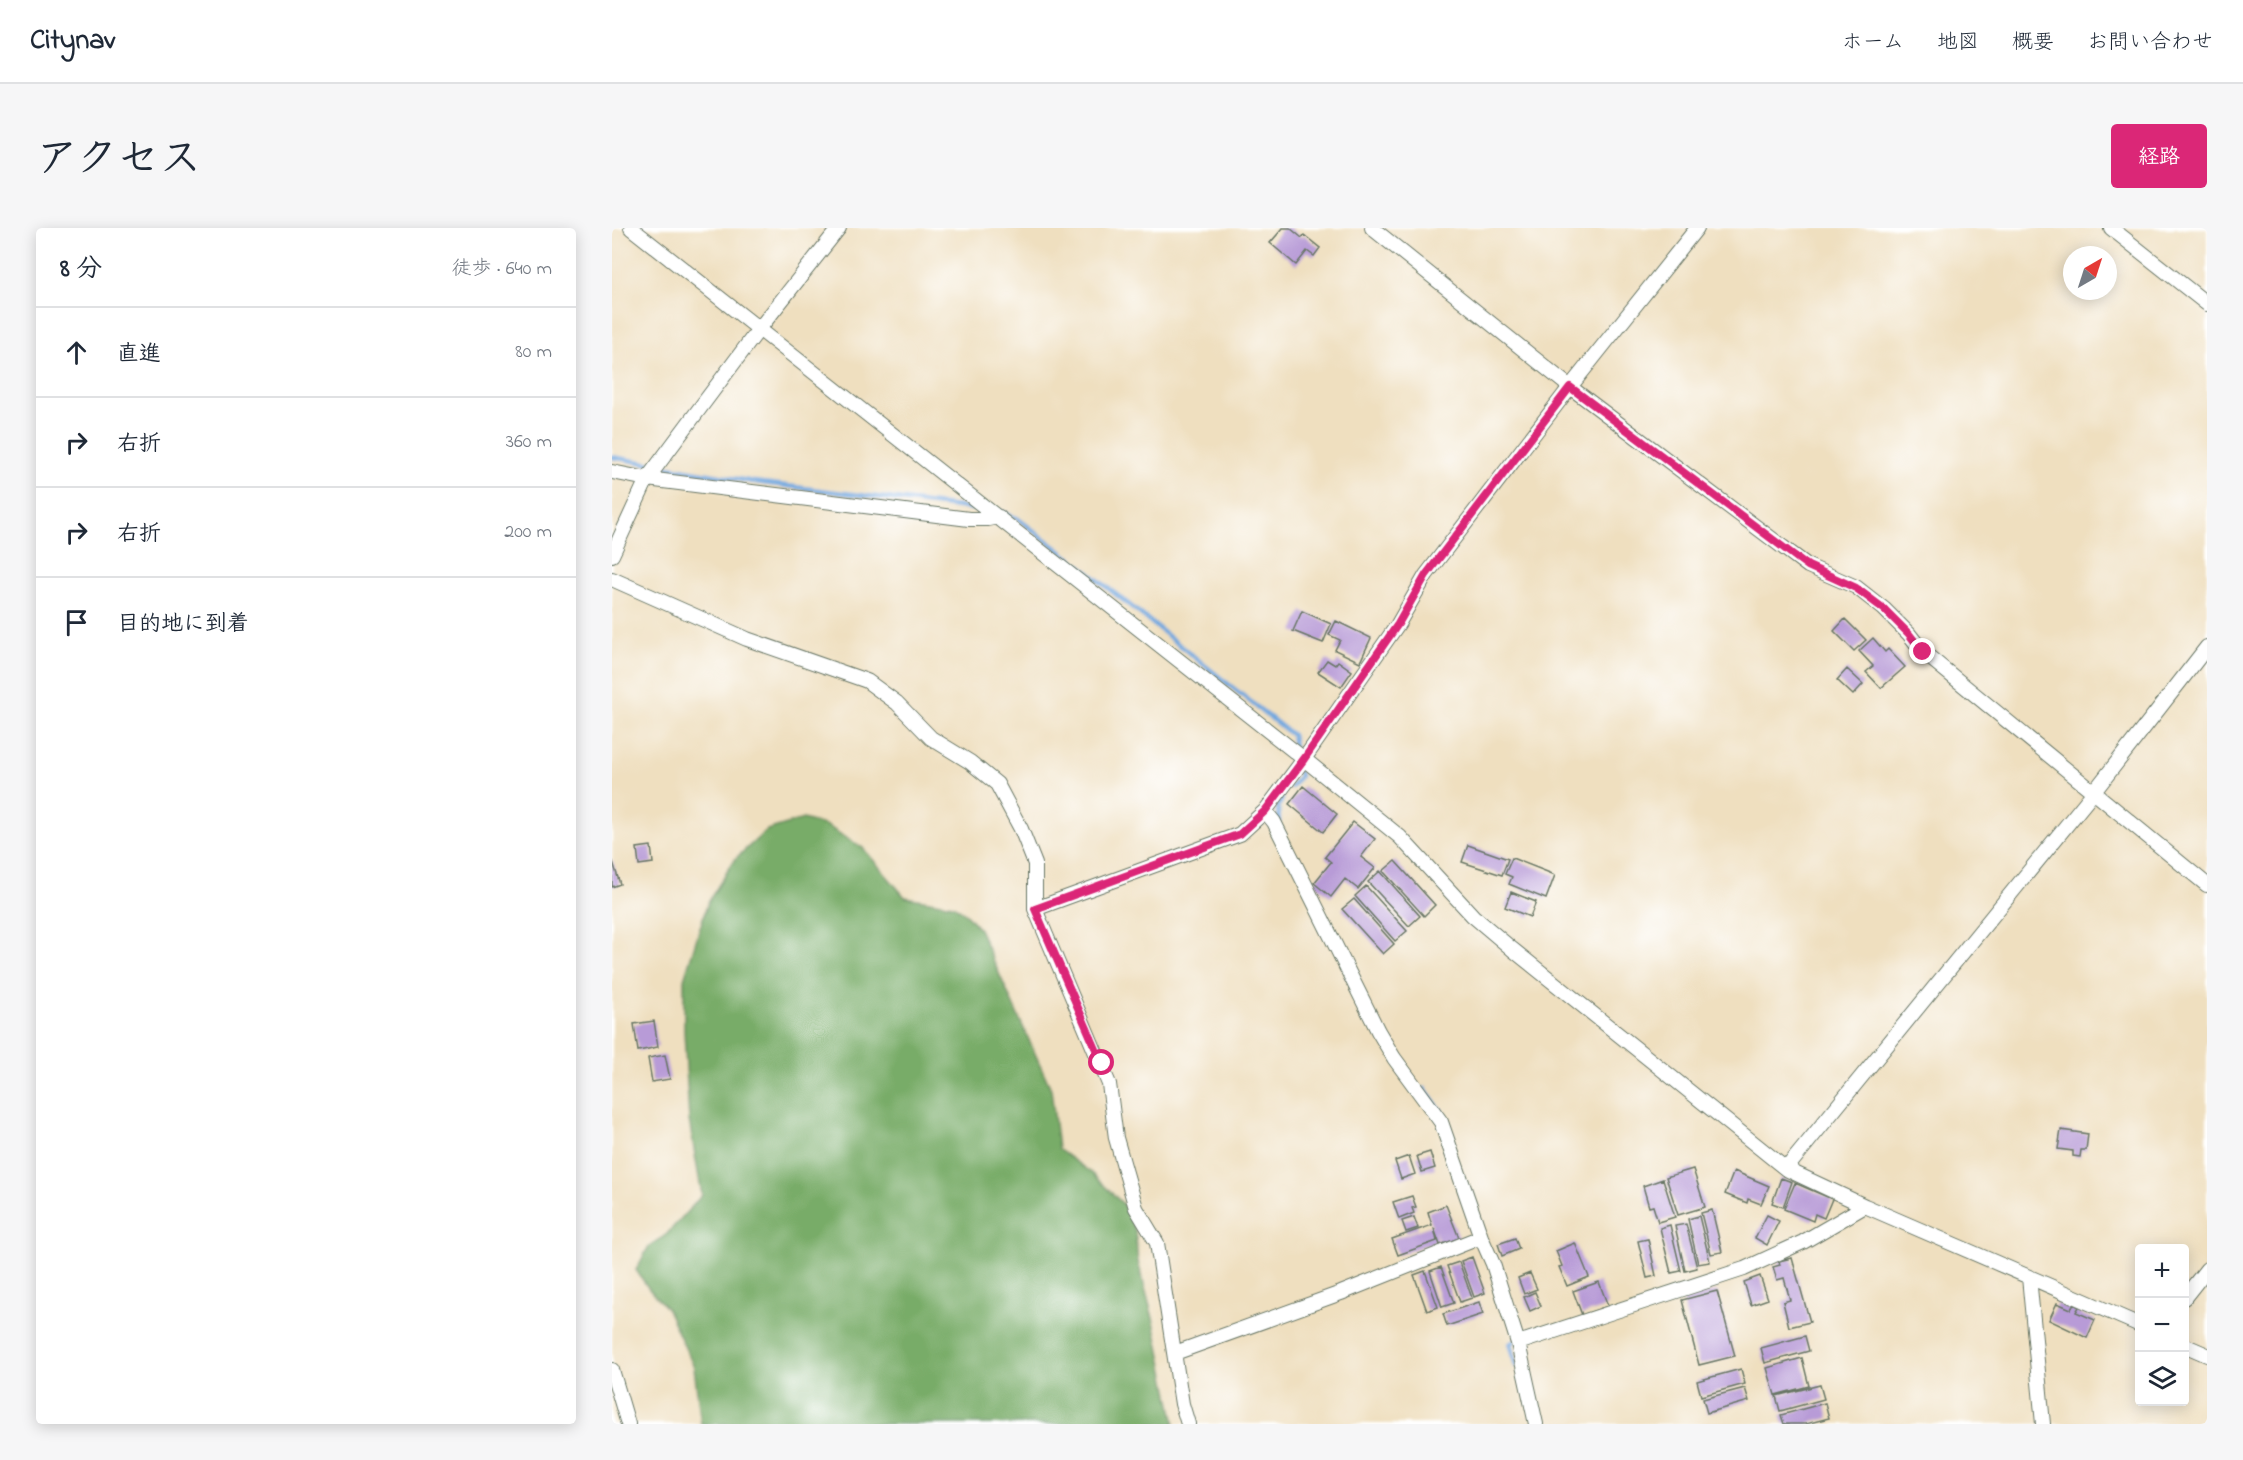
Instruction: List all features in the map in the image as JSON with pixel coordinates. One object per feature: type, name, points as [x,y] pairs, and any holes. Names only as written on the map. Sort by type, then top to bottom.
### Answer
[{"type":"street","points":[[632,228],[1400,837],[1473,916],[1512,950],[1786,1169],[1865,1206],[2135,1323]]},
{"type":"street","points":[[612,555],[647,479],[759,329],[839,228]]},
{"type":"street","points":[[1372,228],[1570,387],[1808,566],[1856,588],[1884,609],[1923,652],[2207,885]]},
{"type":"street","points":[[1035,909],[1240,834],[1265,811],[1398,624],[1426,575],[1570,387],[1697,228]]},
{"type":"street","points":[[2111,228],[2207,304]]},
{"type":"street","points":[[612,472],[647,479],[969,519],[999,517]]},
{"type":"street","points":[[612,579],[747,639],[853,675],[879,689],[897,703],[931,738],[970,762],[997,784],[1021,829],[1035,864],[1035,909],[1109,1084],[1116,1138],[1136,1208],[1157,1243],[1170,1337],[1175,1353],[1182,1404],[1188,1424]]},
{"type":"street","points":[[1786,1169],[2093,793],[2207,647]]},
{"type":"street","points":[[1265,811],[1274,822],[1378,1031],[1394,1058],[1441,1122],[1481,1237],[1493,1264],[1518,1343],[1536,1424]]},
{"type":"street","points":[[1518,1343],[1744,1269],[1803,1242],[1865,1206]]},
{"type":"street","points":[[1175,1353],[1341,1293],[1481,1237]]},
{"type":"street","points":[[2189,1292],[2207,1269]]},
{"type":"street","points":[[2029,1277],[2043,1424]]},
{"type":"street","points":[[2189,1347],[2207,1355]]},
{"type":"street","points":[[612,1370],[628,1424]]},
{"type":"green space","points":[[803,819],[827,826],[863,848],[905,897],[953,905],[965,913],[979,929],[1051,1089],[1058,1149],[1090,1172],[1123,1204],[1135,1230],[1138,1262],[1154,1322],[1175,1424],[701,1424],[694,1367],[667,1309],[636,1270],[648,1248],[667,1234],[702,1195],[689,1120],[684,1031],[684,979],[708,902],[735,859],[767,830]]},
{"type":"building","points":[[1283,228],[1290,228],[1302,238],[1304,235],[1320,248],[1314,256],[1307,251],[1296,265],[1270,243]]},
{"type":"building","points":[[1302,611],[1331,624],[1323,643],[1293,631]]},
{"type":"building","points":[[1845,619],[1866,640],[1854,651],[1834,631]]},
{"type":"building","points":[[1336,621],[1371,638],[1360,662],[1335,650],[1340,640],[1329,635]]},
{"type":"building","points":[[1873,638],[1885,652],[1888,649],[1905,667],[1881,688],[1866,672],[1873,666],[1859,651]]},
{"type":"building","points":[[1327,660],[1335,665],[1338,661],[1352,671],[1341,687],[1318,672]]},
{"type":"building","points":[[1847,669],[1863,684],[1853,695],[1837,680]]},
{"type":"building","points":[[1303,786],[1337,814],[1323,832],[1289,804]]},
{"type":"building","points":[[1353,822],[1375,839],[1361,857],[1375,868],[1358,889],[1345,879],[1331,897],[1314,883],[1331,862],[1325,857]]},
{"type":"building","points":[[1468,845],[1508,859],[1502,875],[1462,862]]},
{"type":"building","points":[[651,846],[653,863],[639,865],[637,848]]},
{"type":"building","points":[[1512,858],[1555,875],[1546,899],[1509,884],[1512,877],[1505,874]]},
{"type":"building","points":[[612,859],[620,884],[612,887]]},
{"type":"building","points":[[1395,861],[1435,905],[1424,916],[1383,871]]},
{"type":"building","points":[[1380,871],[1420,916],[1409,926],[1368,882]]},
{"type":"building","points":[[1366,886],[1407,931],[1395,941],[1355,896]]},
{"type":"building","points":[[1511,892],[1536,902],[1530,917],[1505,907]]},
{"type":"building","points":[[1354,899],[1394,944],[1383,954],[1342,909]]},
{"type":"building","points":[[654,1021],[658,1047],[638,1051],[634,1024]]},
{"type":"building","points":[[665,1055],[670,1079],[652,1082],[648,1058]]},
{"type":"building","points":[[2061,1130],[2088,1134],[2086,1150],[2081,1150],[2080,1157],[2073,1156],[2073,1151],[2058,1149]]},
{"type":"building","points":[[1430,1152],[1435,1168],[1422,1172],[1417,1156]]},
{"type":"building","points":[[1409,1156],[1415,1174],[1401,1179],[1395,1161]]},
{"type":"building","points":[[1693,1169],[1705,1207],[1678,1215],[1666,1177]]},
{"type":"building","points":[[1734,1171],[1769,1186],[1761,1204],[1748,1199],[1747,1203],[1725,1194]]},
{"type":"building","points":[[1781,1178],[1792,1182],[1783,1207],[1772,1203]]},
{"type":"building","points":[[1663,1179],[1675,1217],[1658,1222],[1653,1206],[1649,1207],[1643,1186]]},
{"type":"building","points":[[1795,1183],[1832,1199],[1824,1218],[1815,1214],[1813,1221],[1784,1209]]},
{"type":"building","points":[[1412,1196],[1416,1207],[1412,1208],[1414,1213],[1399,1219],[1393,1202]]},
{"type":"building","points":[[1446,1205],[1459,1238],[1440,1245],[1434,1228],[1437,1241],[1398,1255],[1392,1239],[1432,1225],[1428,1212]]},
{"type":"building","points":[[1712,1210],[1722,1252],[1711,1254],[1701,1213]]},
{"type":"building","points":[[1767,1215],[1779,1221],[1767,1245],[1755,1238]]},
{"type":"building","points":[[1699,1216],[1710,1262],[1698,1264],[1688,1219]]},
{"type":"building","points":[[1414,1217],[1418,1228],[1406,1232],[1402,1221]]},
{"type":"building","points":[[1686,1224],[1697,1268],[1685,1271],[1675,1226]]},
{"type":"building","points":[[1670,1225],[1681,1271],[1671,1273],[1660,1228]]},
{"type":"building","points":[[1515,1238],[1519,1249],[1502,1256],[1498,1244]]},
{"type":"building","points":[[1648,1239],[1656,1276],[1647,1278],[1638,1241]]},
{"type":"building","points":[[1575,1243],[1589,1277],[1567,1286],[1559,1267],[1562,1266],[1556,1251]]},
{"type":"building","points":[[1472,1257],[1485,1293],[1474,1297],[1461,1261]]},
{"type":"building","points":[[1792,1258],[1810,1322],[1789,1327],[1783,1302],[1790,1300],[1784,1278],[1777,1280],[1773,1267],[1780,1265],[1779,1261]]},
{"type":"building","points":[[1459,1262],[1472,1298],[1460,1302],[1447,1266]]},
{"type":"building","points":[[1441,1267],[1454,1303],[1442,1307],[1430,1271]]},
{"type":"building","points":[[1425,1271],[1438,1307],[1427,1311],[1414,1275]]},
{"type":"building","points":[[1530,1273],[1537,1289],[1524,1294],[1518,1278]]},
{"type":"building","points":[[1760,1276],[1768,1299],[1751,1305],[1744,1282]]},
{"type":"building","points":[[1599,1282],[1608,1306],[1582,1315],[1573,1291]]},
{"type":"building","points":[[1717,1291],[1735,1356],[1699,1365],[1682,1300]]},
{"type":"building","points":[[1535,1292],[1541,1306],[1530,1311],[1524,1297]]},
{"type":"building","points":[[1479,1302],[1483,1314],[1447,1326],[1443,1314]]},
{"type":"building","points":[[2057,1303],[2071,1309],[2074,1304],[2079,1307],[2076,1312],[2095,1320],[2087,1338],[2049,1320]]},
{"type":"building","points":[[1805,1336],[1809,1351],[1765,1363],[1761,1348]]},
{"type":"building","points":[[1802,1358],[1809,1386],[1775,1395],[1767,1368]]},
{"type":"building","points":[[1741,1369],[1745,1384],[1701,1396],[1697,1381]]},
{"type":"building","points":[[1820,1385],[1824,1399],[1780,1411],[1776,1396]]},
{"type":"building","points":[[1745,1388],[1749,1401],[1707,1413],[1703,1399]]},
{"type":"building","points":[[1825,1403],[1829,1418],[1806,1424],[1784,1424],[1781,1415]]},
{"type":"waterway","points":[[612,457],[754,482],[983,510]]},
{"type":"waterway","points":[[1001,512],[1017,518],[1083,568],[1292,735],[1294,746]]},
{"type":"waterway","points":[[1291,787],[1300,776],[1299,772]]},
{"type":"waterway","points":[[1279,822],[1278,807],[1282,799]]},
{"type":"waterway","points":[[1425,1089],[1441,1111]]},
{"type":"waterway","points":[[1514,1341],[1510,1344],[1516,1366]]},
{"type":"route","points":[[1102,1063],[1035,909],[1240,834],[1265,811],[1398,624],[1426,575],[1570,387],[1808,566],[1856,588],[1884,609],[1923,652]]}]
